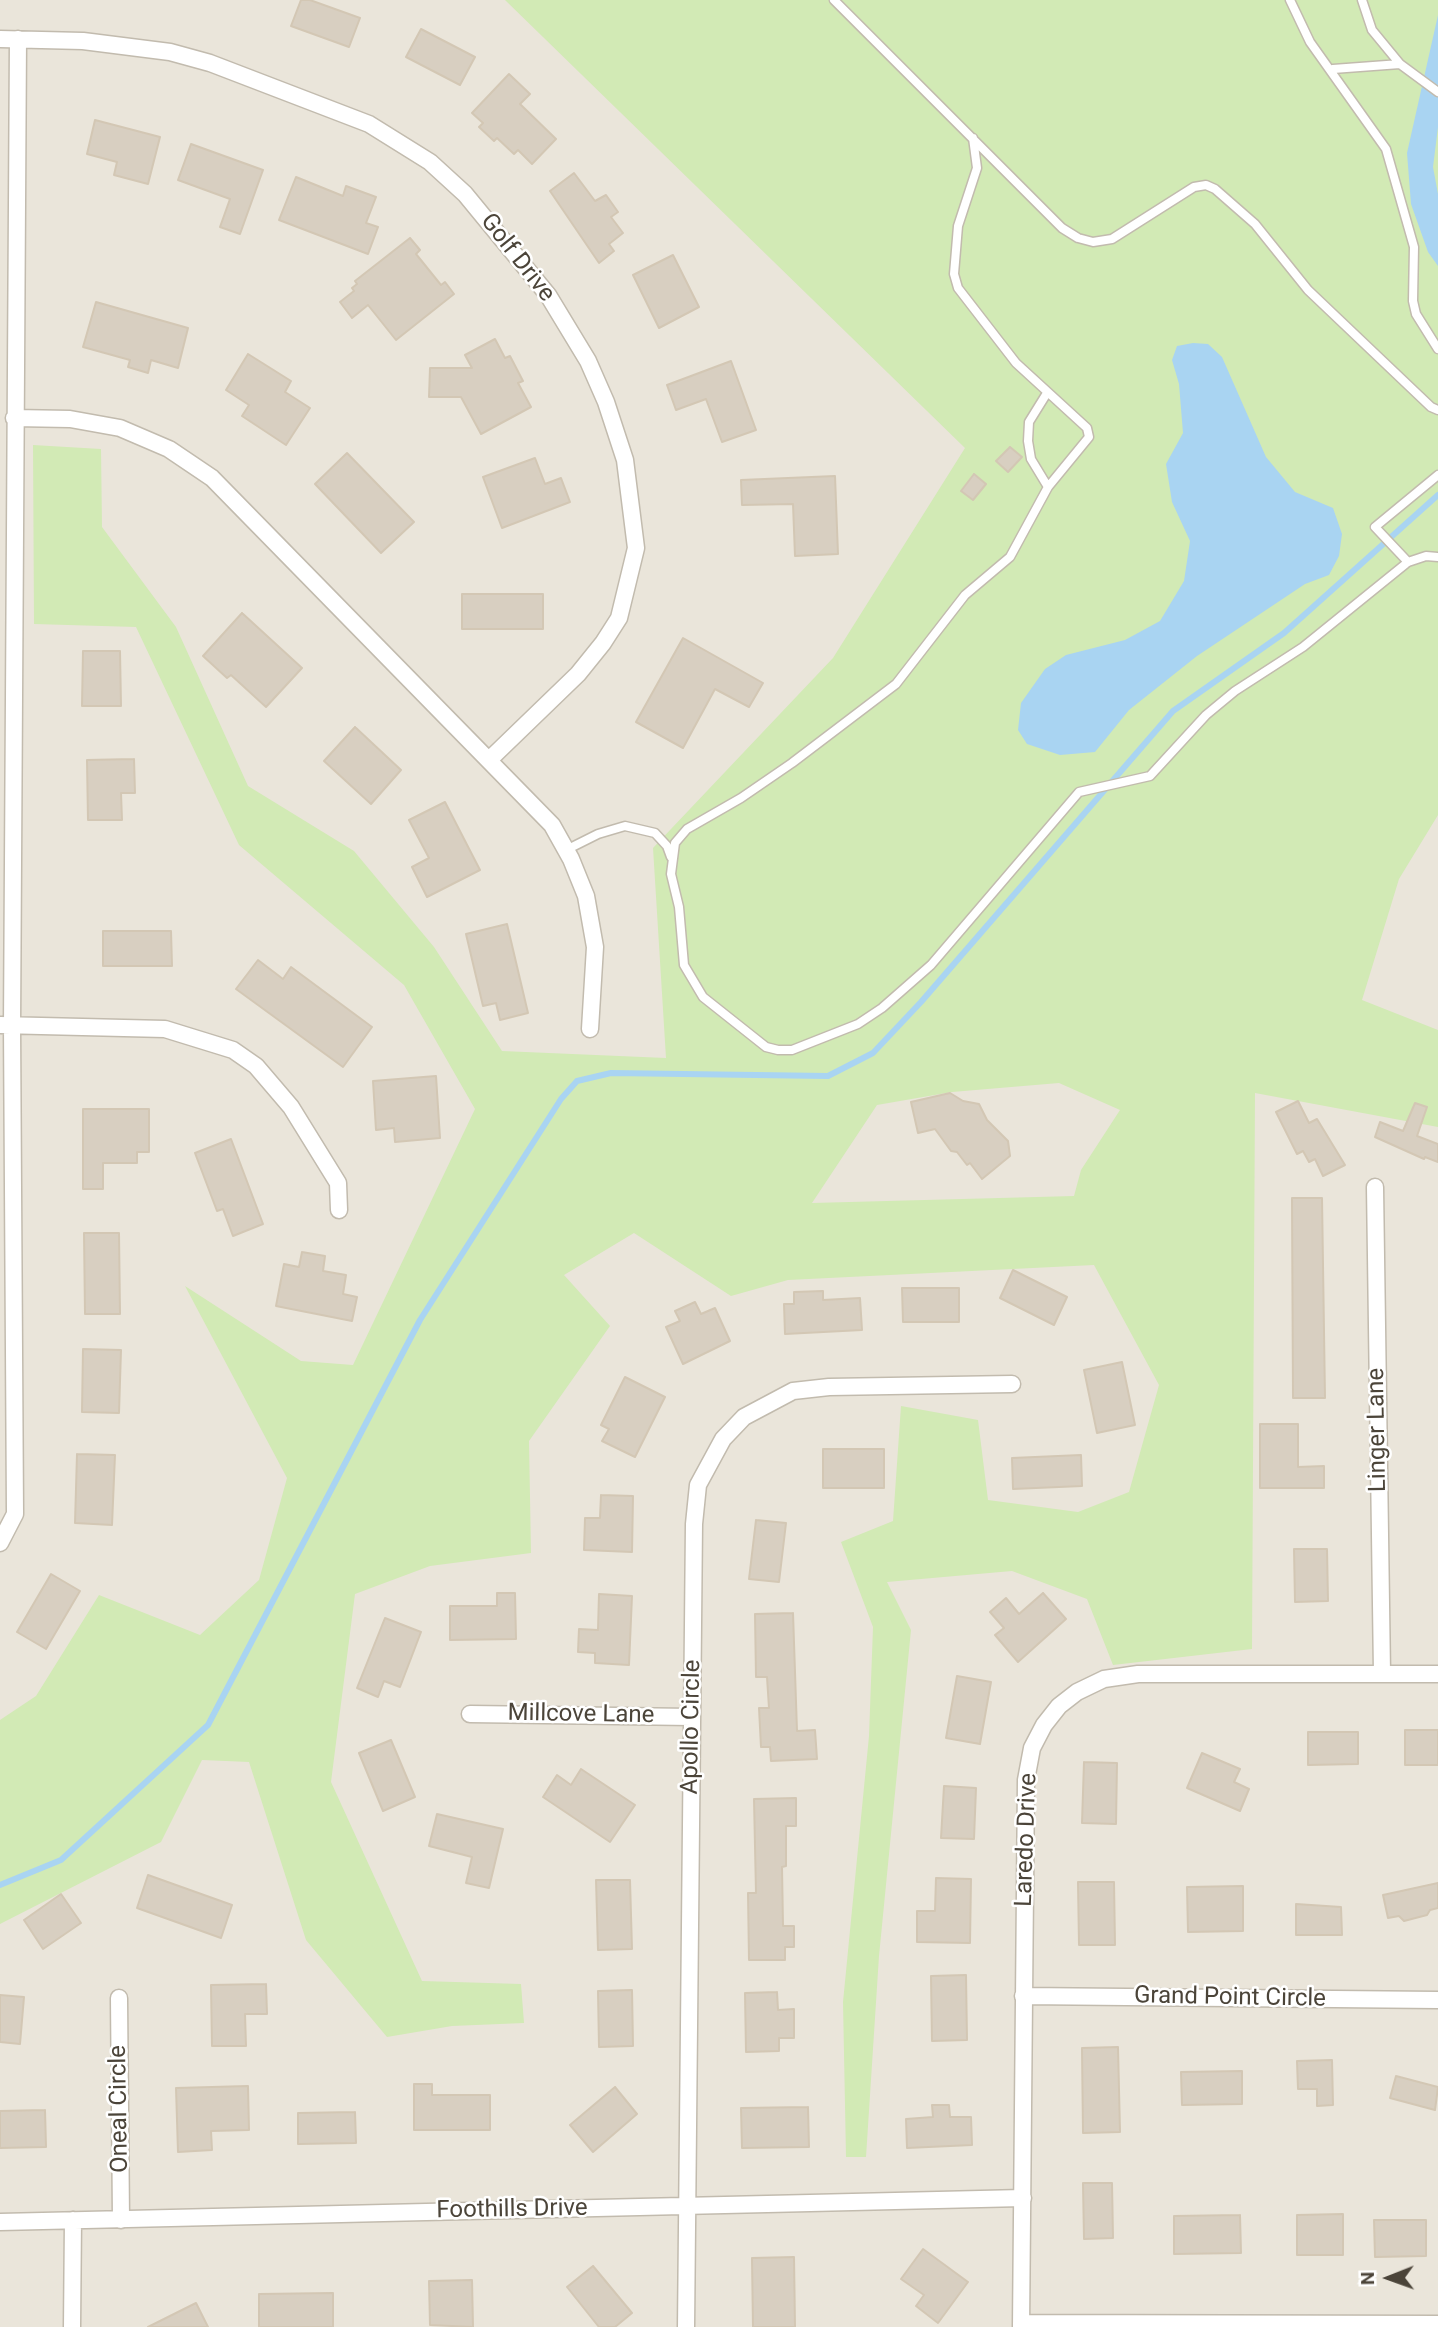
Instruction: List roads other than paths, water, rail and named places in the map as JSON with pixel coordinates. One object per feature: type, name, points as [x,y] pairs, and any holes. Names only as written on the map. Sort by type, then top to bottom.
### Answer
[{"type":"street","name":"Golf Drive","points":[[0,39],[128,45],[170,52],[210,63],[369,124],[430,162],[465,194],[548,295],[588,361],[606,402],[625,460],[636,548],[619,618],[603,643],[578,674],[489,760]]},
{"type":"street","points":[[0,1544],[15,1514],[6,1025],[18,40]]},
{"type":"street","points":[[14,418],[97,422],[144,437],[192,462],[212,478],[552,825],[586,896],[595,947],[590,1030]]},
{"type":"street","points":[[6,1025],[165,1029],[233,1050],[256,1066],[291,1107],[338,1183],[339,1210]]},
{"type":"street","name":"Linger Lane","points":[[1375,1187],[1382,1673]]},
{"type":"street","name":"Apollo Circle","points":[[686,2327],[694,1524],[698,1485],[723,1438],[744,1417],[793,1391],[829,1387],[1012,1384]]},
{"type":"street","name":"Laredo Drive","points":[[1021,2325],[1026,1780],[1032,1748],[1059,1706],[1077,1692],[1104,1679],[1138,1674],[1438,1674]]},
{"type":"street","name":"Millcove Lane","points":[[471,1714],[692,1717]]},
{"type":"street","name":"Grand Point Circle","points":[[1023,1996],[1438,2000]]},
{"type":"street","name":"Oneal Circle","points":[[119,1998],[121,2220]]},
{"type":"street","name":"Foothills Drive","points":[[0,2222],[1023,2198]]},
{"type":"street","points":[[72,2327],[73,2220]]},
{"type":"street","points":[[1021,2325],[1438,2324]]},
{"type":"lane","points":[[834,0],[1062,228],[1078,238],[1093,242],[1112,239],[1129,231],[1176,196],[1194,187],[1206,185],[1215,188],[1255,224],[1308,290],[1431,407],[1438,410]]},
{"type":"lane","points":[[1290,0],[1310,42],[1333,69],[1386,149],[1393,165],[1414,247],[1413,301],[1416,314],[1438,349]]},
{"type":"lane","points":[[1362,0],[1372,30],[1400,64],[1438,92]]},
{"type":"lane","points":[[1333,69],[1400,64]]},
{"type":"lane","points":[[671,857],[675,843],[687,829],[741,798],[792,763],[896,684],[965,595],[1010,557],[1048,487],[1086,444],[1089,432],[1016,363],[958,288],[954,274],[958,226],[977,168],[973,138]]},
{"type":"lane","points":[[1047,393],[1029,422],[1028,441],[1031,459],[1048,487]]},
{"type":"lane","points":[[1408,562],[1374,527],[1438,474]]},
{"type":"lane","points":[[566,850],[598,834],[625,826],[655,833],[667,846],[671,857],[684,965],[692,982],[703,997],[766,1047],[792,1051],[859,1024],[932,965],[1079,792],[1121,785],[1150,776],[1206,715],[1235,691],[1303,647],[1408,562],[1426,556],[1438,557]]},
{"type":"water","points":[[1438,15],[1438,127],[1433,167],[1438,194],[1438,266],[1428,252],[1411,204],[1407,153]]},
{"type":"water","points":[[1208,344],[1222,357],[1266,457],[1295,492],[1333,508],[1342,534],[1339,556],[1329,575],[1305,584],[1197,656],[1129,710],[1095,752],[1060,755],[1027,744],[1018,730],[1021,703],[1045,669],[1066,655],[1125,640],[1160,621],[1184,581],[1190,541],[1172,502],[1166,464],[1183,433],[1179,384],[1172,360],[1177,346]]},
{"type":"waterway","points":[[0,1885],[61,1860],[208,1725],[420,1320],[561,1099],[577,1081],[611,1073],[828,1076],[873,1053],[921,1002],[1173,711],[1284,633],[1438,495]]}]
